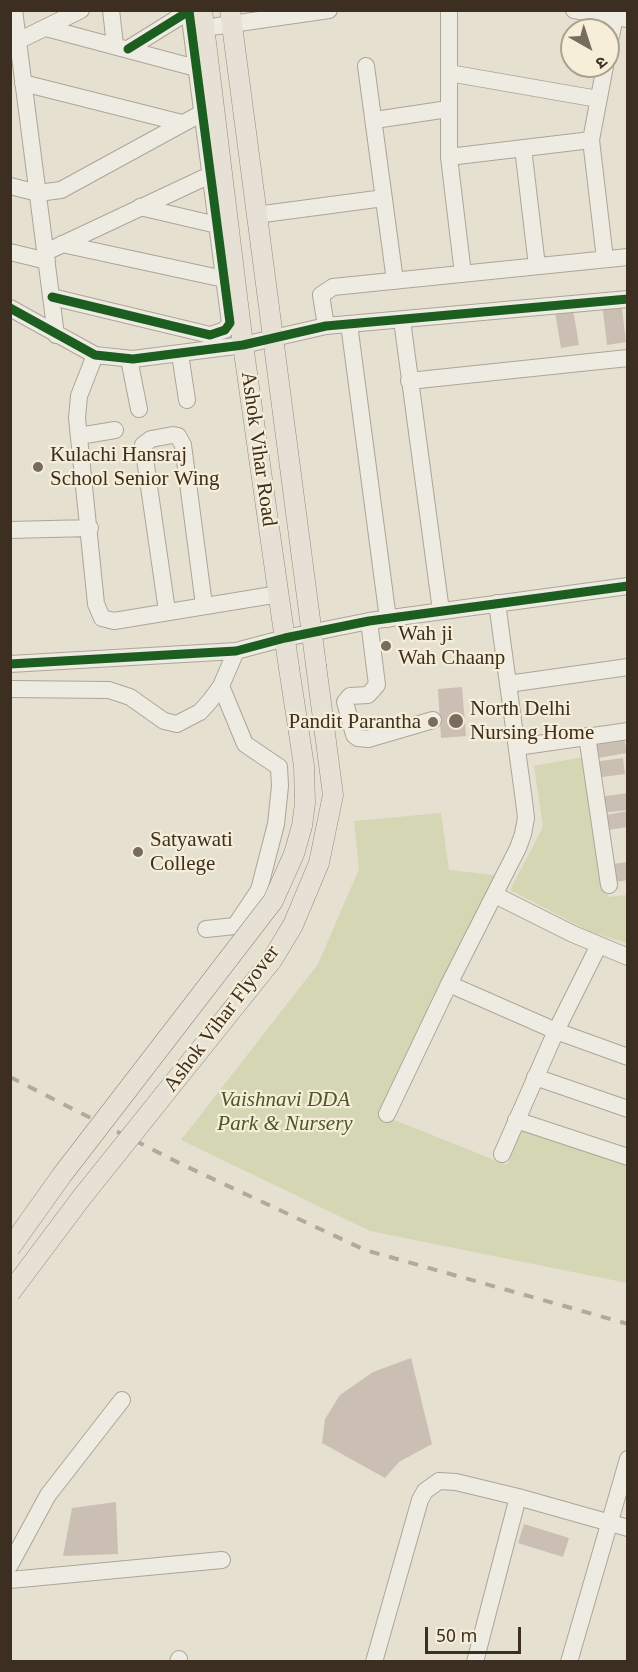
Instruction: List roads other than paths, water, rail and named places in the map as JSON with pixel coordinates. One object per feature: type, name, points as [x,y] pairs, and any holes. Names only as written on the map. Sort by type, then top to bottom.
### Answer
[{"type":"main road","name":"Ashok Vihar Road","points":[[231,17],[312,632]]},
{"type":"main road","name":"Ashok Vihar Road","points":[[203,19],[243,345],[285,638]]},
{"type":"main road","name":"Ashok Vihar Flyover","points":[[10,1293],[82,1197],[266,968],[292,925],[319,863],[333,795],[312,632]]},
{"type":"main road","name":"Ashok Vihar Flyover","points":[[10,1248],[62,1175],[273,901],[294,854],[302,826],[305,803],[304,766],[285,638]]},
{"type":"street","points":[[14,10],[16,49],[24,83],[56,335]]},
{"type":"street","points":[[16,49],[46,28],[81,10]]},
{"type":"street","points":[[111,10],[121,47]]},
{"type":"street","points":[[52,297],[198,333],[215,335],[225,330],[230,323],[189,10],[121,47]]},
{"type":"street","points":[[449,10],[449,157],[463,274]]},
{"type":"street","points":[[574,10],[621,18]]},
{"type":"street","points":[[203,19],[317,11]]},
{"type":"street","points":[[46,28],[196,68]]},
{"type":"street","points":[[366,66],[395,281]]},
{"type":"street","points":[[449,73],[598,99]]},
{"type":"street","points":[[602,78],[591,140],[605,259]]},
{"type":"street","points":[[24,83],[182,123]]},
{"type":"street","points":[[375,120],[448,109]]},
{"type":"street","points":[[10,186],[38,193],[62,190],[202,113]]},
{"type":"street","points":[[449,157],[591,140]]},
{"type":"street","points":[[523,148],[537,266]]},
{"type":"street","points":[[10,252],[46,256],[62,244],[210,175]]},
{"type":"street","points":[[256,215],[384,198]]},
{"type":"street","points":[[140,207],[217,225]]},
{"type":"street","points":[[62,244],[224,279]]},
{"type":"street","points":[[326,326],[321,295],[325,290],[333,287],[627,257]]},
{"type":"street","points":[[10,308],[94,355],[129,359],[243,345],[326,326],[627,299]]},
{"type":"street","points":[[402,320],[441,612]]},
{"type":"street","points":[[349,324],[388,619]]},
{"type":"street","points":[[180,354],[187,400]]},
{"type":"street","points":[[94,355],[77,406],[96,604],[102,618],[114,621],[279,594]]},
{"type":"street","points":[[410,381],[627,358]]},
{"type":"street","points":[[129,359],[139,409]]},
{"type":"street","points":[[79,436],[115,430]]},
{"type":"street","points":[[167,611],[142,445],[151,439],[173,435],[178,436],[183,445],[204,605]]},
{"type":"street","points":[[10,530],[90,528]]},
{"type":"street","points":[[10,664],[236,651],[285,638],[369,621],[627,586]]},
{"type":"street","points":[[387,1114],[449,984],[518,848],[526,818],[497,603]]},
{"type":"street","points":[[369,621],[377,685],[368,695],[350,696],[345,702],[354,735],[368,739],[433,720]]},
{"type":"street","points":[[10,689],[109,690],[130,697],[164,721],[177,724],[200,712],[221,686],[236,651]]},
{"type":"street","points":[[508,684],[627,667]]},
{"type":"street","points":[[206,929],[235,926],[258,890],[276,824],[280,786],[279,767],[245,744],[221,686]]},
{"type":"street","points":[[517,747],[627,731]]},
{"type":"street","points":[[587,736],[609,885]]},
{"type":"street","points":[[495,895],[627,957]]},
{"type":"street","points":[[502,1154],[556,1031],[599,945]]},
{"type":"street","points":[[449,984],[556,1031],[627,1057]]},
{"type":"street","points":[[535,1077],[627,1109]]},
{"type":"street","points":[[516,1120],[627,1157]]},
{"type":"street","points":[[10,1565],[48,1495],[122,1400]]},
{"type":"street","points":[[569,1662],[627,1459]]},
{"type":"street","points":[[374,1662],[420,1500],[425,1491],[439,1481],[518,1497],[627,1528]]},
{"type":"street","points":[[475,1662],[518,1497]]},
{"type":"street","points":[[10,1580],[222,1560]]},
{"type":"railway","points":[[10,1077],[179,1163],[365,1250],[628,1324]]},
{"type":"place","name":"Kulachi Hansraj School Senior Wing","points":[[38,467]]},
{"type":"place","name":"Wah ji Wah Chaanp","points":[[386,646]]},
{"type":"place","name":"North Delhi Nursing Home","points":[[456,721]]},
{"type":"place","name":"Pandit Parantha","points":[[433,722]]},
{"type":"place","name":"Satyawati College","points":[[138,852]]},
{"type":"park label","name":"Vaishnavi DDA Park & Nursery","points":[[285,1112]]}]
